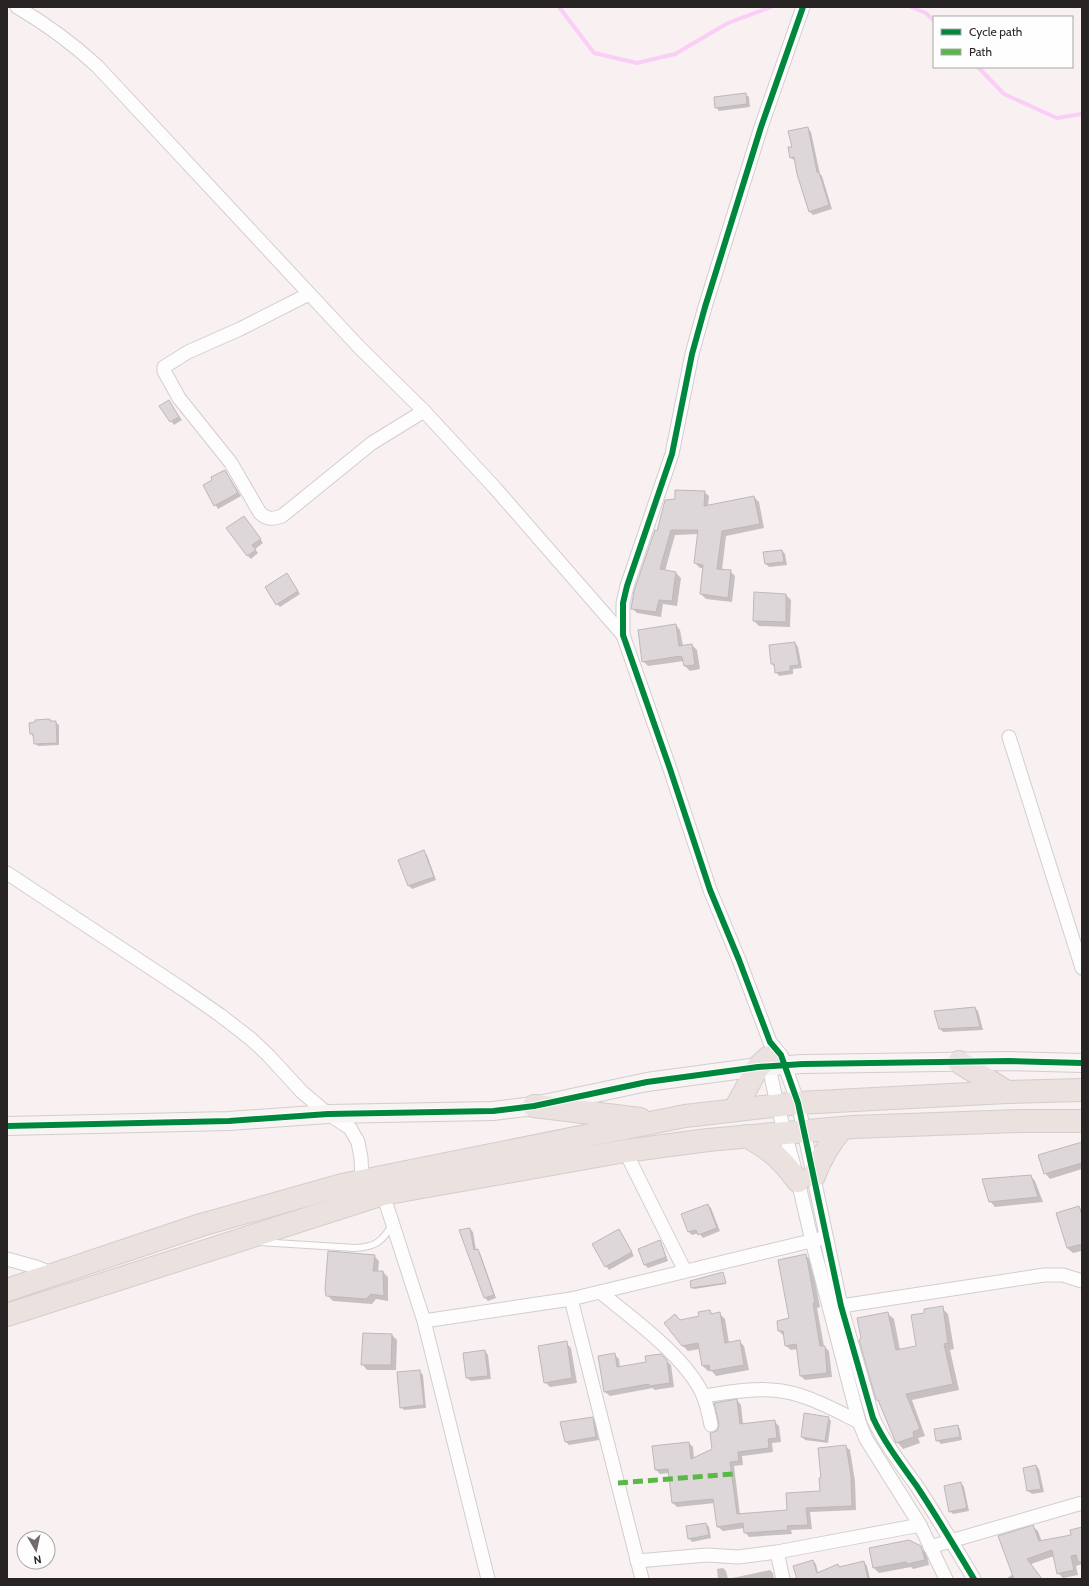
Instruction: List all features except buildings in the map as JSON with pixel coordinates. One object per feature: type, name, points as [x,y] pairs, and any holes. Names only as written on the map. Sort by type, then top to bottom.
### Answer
[{"type":"highway","points":[[735,1109],[770,1060]]},
{"type":"highway","points":[[960,1062],[1007,1092]]},
{"type":"highway","points":[[7,1290],[201,1225],[342,1185],[685,1116],[787,1104],[1007,1092],[1082,1090]]},
{"type":"highway","points":[[534,1106],[659,1121]]},
{"type":"highway","points":[[7,1315],[383,1194],[625,1151],[746,1136],[842,1128],[1020,1121],[1082,1121]]},
{"type":"highway","points":[[746,1136],[773,1153],[806,1179],[842,1128]]},
{"type":"street","points":[[17,7],[46,25],[84,54],[359,347],[424,411],[495,488],[623,635]]},
{"type":"street","points":[[803,7],[761,127],[705,307],[692,354],[672,454],[627,586],[623,603],[623,635],[670,768],[710,890],[739,960],[770,1060],[787,1104],[806,1179],[826,1238],[841,1306],[873,1418],[880,1432],[916,1486],[974,1579]]},
{"type":"street","points":[[309,294],[240,329],[188,352],[164,367],[164,371],[179,398],[231,463],[260,513],[266,518],[282,516],[372,443],[424,411]]},
{"type":"street","points":[[1009,737],[1082,968]]},
{"type":"street","points":[[7,872],[220,1015],[268,1055],[302,1092],[328,1114],[346,1124],[354,1132],[362,1158],[362,1181]]},
{"type":"street","points":[[770,1060],[787,1104],[806,1179],[812,1241],[859,1422],[866,1439],[920,1525],[946,1579]]},
{"type":"street","points":[[7,1126],[229,1121],[328,1114],[493,1111],[534,1106],[647,1082],[770,1060],[802,1064],[960,1062],[1082,1063]]},
{"type":"street","points":[[625,1151],[685,1271]]},
{"type":"street","points":[[383,1194],[424,1322],[488,1579]]},
{"type":"street","points":[[424,1322],[571,1299],[826,1238]]},
{"type":"street","points":[[7,1259],[53,1274]]},
{"type":"street","points":[[841,1306],[1044,1275],[1063,1275],[1082,1281]]},
{"type":"street","points":[[600,1292],[669,1350],[689,1370],[704,1396],[711,1425]]},
{"type":"street","points":[[571,1299],[642,1579]]},
{"type":"street","points":[[704,1396],[770,1390],[784,1391],[822,1403],[859,1422]]},
{"type":"street","points":[[930,1547],[1082,1503]]},
{"type":"street","points":[[637,1561],[707,1555],[738,1557],[777,1552],[920,1525]]},
{"type":"street","points":[[777,1552],[783,1579]]},
{"type":"lane","points":[[234,1241],[355,1248],[369,1247],[386,1236],[392,1224]]},
{"type":"waterway","points":[[559,7],[594,53],[637,63],[675,54],[728,23],[771,7]]},
{"type":"waterway","points":[[911,7],[926,13],[933,20]]},
{"type":"waterway","points":[[979,68],[1004,94],[1057,118],[1082,114]]},
{"type":"marked path","points":[[618,1483],[733,1474]]},
{"type":"cycle path","points":[[803,7],[761,127],[705,307],[692,354],[672,454],[627,586],[623,603],[623,635],[670,769],[710,890],[739,960],[770,1042],[781,1055],[798,1103],[841,1306],[873,1418],[887,1444],[916,1485],[974,1579]]},
{"type":"cycle path","points":[[7,1126],[229,1121],[328,1114],[493,1111],[534,1106],[647,1082],[758,1067],[803,1064],[1009,1061],[1082,1063]]}]
